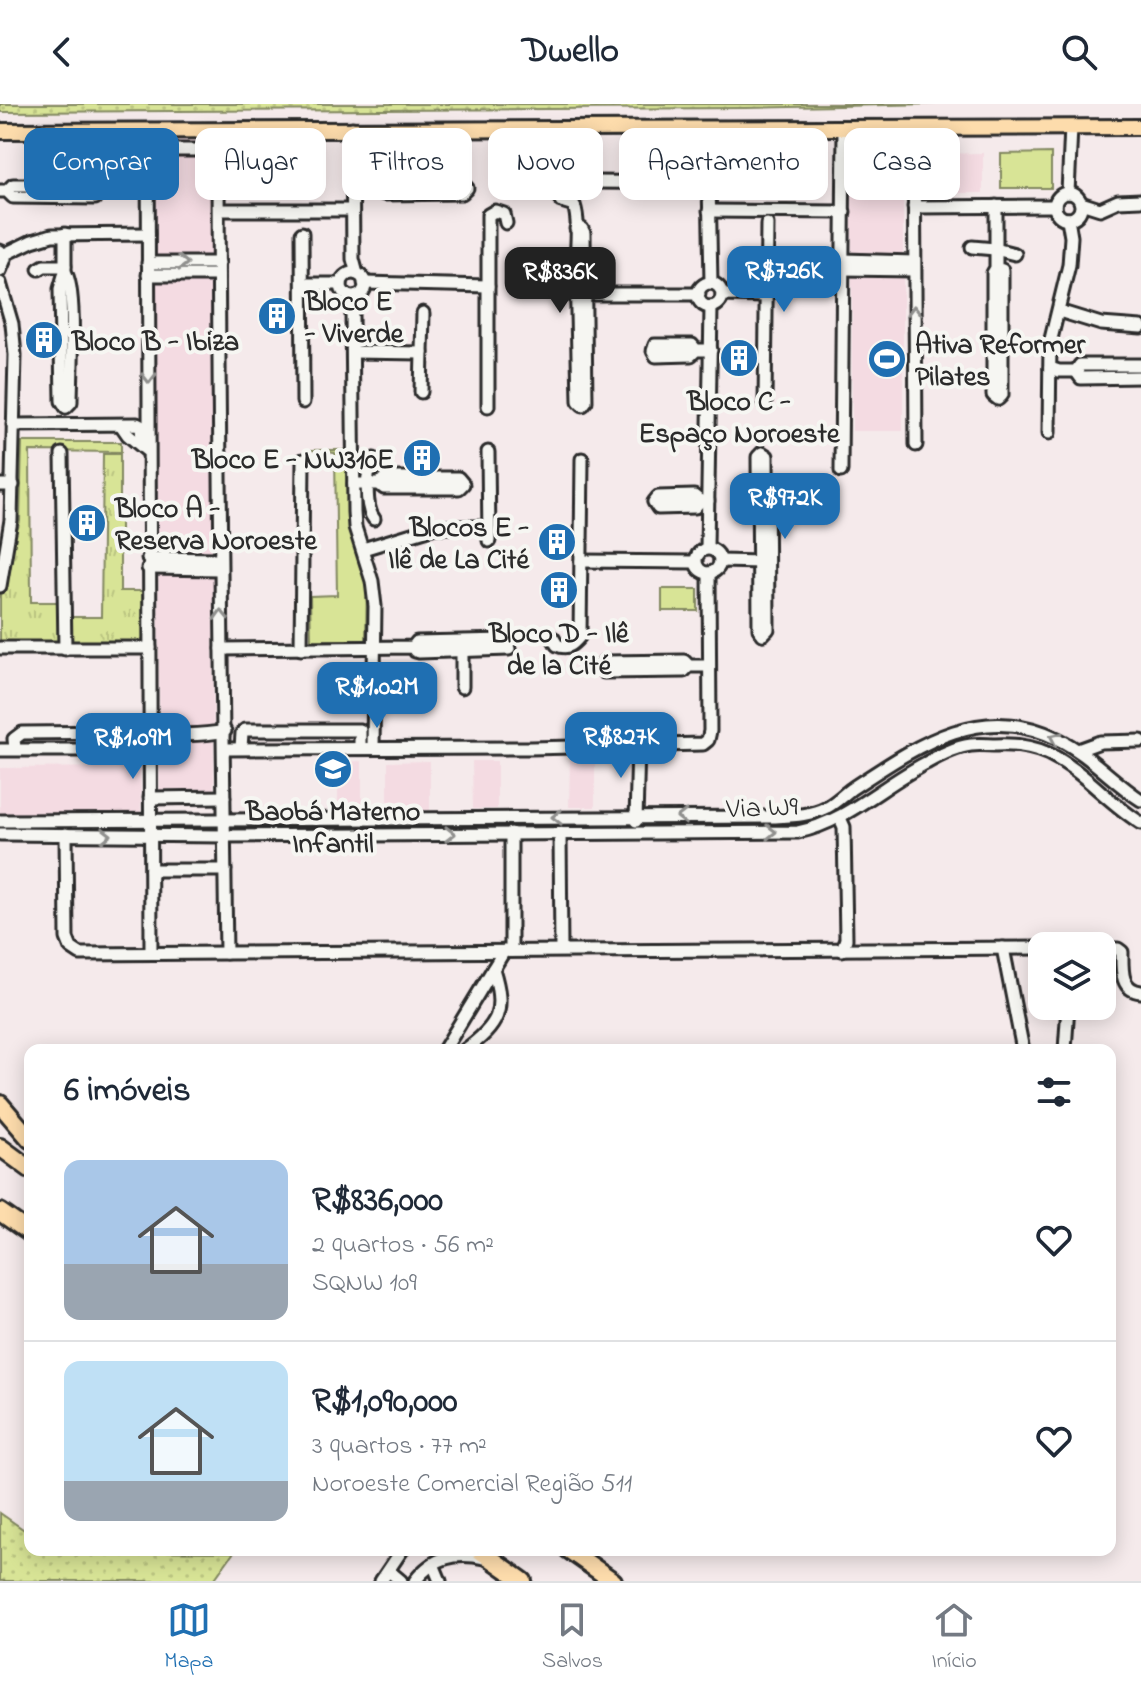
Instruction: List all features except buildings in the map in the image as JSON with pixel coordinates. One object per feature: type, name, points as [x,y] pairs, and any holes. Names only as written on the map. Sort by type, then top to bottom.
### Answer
[{"type":"highway","points":[[0,1104],[24,1132]]},
{"type":"highway","points":[[0,1147],[24,1165]]},
{"type":"highway","points":[[4,1215],[24,1218]]},
{"type":"highway","points":[[4,1215],[24,1229]]},
{"type":"highway","points":[[488,1556],[523,1581]]},
{"type":"highway","points":[[578,1556],[613,1581]]},
{"type":"main road","points":[[960,128],[1141,127]]},
{"type":"main road","points":[[828,128],[844,128]]},
{"type":"main road","points":[[472,129],[619,130]]},
{"type":"main road","points":[[0,131],[24,131]]},
{"type":"street","points":[[1068,193],[1071,127]]},
{"type":"street","points":[[383,184],[462,184],[467,188],[462,193],[384,194],[380,189],[383,184]]},
{"type":"street","points":[[13,185],[95,185],[100,190],[95,198],[13,197],[4,191],[13,185]]},
{"type":"street","points":[[1055,206],[1060,196],[1068,193],[1079,198],[1078,214],[1068,219]]},
{"type":"street","points":[[148,200],[145,449],[152,728],[151,953]]},
{"type":"street","points":[[219,200],[226,953]]},
{"type":"street","points":[[352,200],[350,282],[355,527],[372,581],[373,747]]},
{"type":"street","points":[[709,200],[711,283]]},
{"type":"street","points":[[841,471],[844,200]]},
{"type":"street","points":[[914,200],[916,445]]},
{"type":"street","points":[[1081,203],[1100,209],[1118,201],[1141,200]]},
{"type":"street","points":[[561,201],[574,205],[576,229],[582,229],[584,233],[580,294],[579,401],[583,405],[586,401],[580,294]]},
{"type":"street","points":[[996,206],[993,395],[998,399],[1002,395],[1002,270],[996,268]]},
{"type":"street","points":[[914,207],[1055,206]]},
{"type":"street","points":[[1055,206],[1059,214],[1068,219]]},
{"type":"street","points":[[219,210],[352,210]]},
{"type":"street","points":[[488,406],[488,215],[495,211],[504,214],[506,223]]},
{"type":"street","points":[[709,211],[844,212]]},
{"type":"street","points":[[1049,433],[1053,328],[1069,265],[1068,219]]},
{"type":"street","points":[[765,404],[767,224]]},
{"type":"street","points":[[302,233],[303,402]]},
{"type":"street","points":[[0,271],[4,263],[2,253],[41,238],[65,234],[148,234]]},
{"type":"street","points":[[65,234],[65,269],[61,278],[60,301],[62,401],[66,407],[71,402],[71,300],[65,269]]},
{"type":"street","points":[[972,247],[1015,254]]},
{"type":"street","points":[[843,264],[914,266]]},
{"type":"street","points":[[39,269],[44,266],[65,269]]},
{"type":"street","points":[[148,269],[219,269]]},
{"type":"street","points":[[350,282],[363,290],[357,296],[352,313]]},
{"type":"street","points":[[303,284],[350,282],[488,286]]},
{"type":"street","points":[[0,283],[14,340],[13,425],[5,485],[0,586]]},
{"type":"street","points":[[711,283],[720,288],[722,295],[718,305],[711,307],[702,303],[699,294],[704,285],[711,283]]},
{"type":"street","points":[[580,294],[699,294]]},
{"type":"street","points":[[722,295],[767,296]]},
{"type":"street","points":[[707,548],[704,501],[711,307]]},
{"type":"street","points":[[1059,311],[1101,324],[1141,327]]},
{"type":"street","points":[[421,392],[423,313]]},
{"type":"street","points":[[696,350],[711,350]]},
{"type":"street","points":[[353,352],[422,353]]},
{"type":"street","points":[[1076,371],[1080,365],[1141,365]]},
{"type":"street","points":[[1050,368],[1076,371]]},
{"type":"street","points":[[1076,371],[1081,378],[1141,377]]},
{"type":"street","points":[[13,425],[121,425],[145,449]]},
{"type":"street","points":[[488,452],[489,541]]},
{"type":"street","points":[[763,562],[759,629],[763,634],[768,629],[763,562],[758,457],[762,453],[767,456],[763,562]]},
{"type":"street","points":[[62,454],[65,649]]},
{"type":"street","points":[[374,459],[369,465],[374,484],[369,512],[374,519]]},
{"type":"street","points":[[553,638],[557,645],[566,647],[573,645],[580,636],[582,459]]},
{"type":"street","points":[[301,649],[303,460]]},
{"type":"street","points":[[354,484],[374,484],[384,488],[459,488],[463,484],[458,478],[385,478],[374,484]]},
{"type":"street","points":[[0,498],[5,485]]},
{"type":"street","points":[[363,549],[435,527],[488,527]]},
{"type":"street","points":[[707,548],[717,552],[720,561],[718,568],[709,573],[700,570],[695,562],[700,551],[707,548]]},
{"type":"street","points":[[581,561],[695,562]]},
{"type":"street","points":[[720,561],[763,562]]},
{"type":"street","points":[[148,563],[220,564]]},
{"type":"street","points":[[152,728],[161,733],[212,734],[241,748],[530,748],[703,744],[708,740],[709,573]]},
{"type":"street","points":[[508,641],[506,651],[419,652],[413,647],[417,642],[508,641]]},
{"type":"street","points":[[222,649],[413,647]]},
{"type":"street","points":[[0,648],[150,648]]},
{"type":"street","points":[[462,652],[462,687]]},
{"type":"street","points":[[689,666],[684,661],[672,661],[604,662],[600,667],[604,672],[684,671],[689,666],[709,666]]},
{"type":"street","name":"Via W9","points":[[0,821],[803,815],[826,808],[929,740],[963,728],[999,724],[1029,727],[1078,750],[1141,800]]},
{"type":"street","points":[[241,748],[245,730],[360,730],[360,747]]},
{"type":"street","points":[[15,749],[14,739],[22,733],[112,732],[130,734],[131,749]]},
{"type":"street","points":[[0,750],[131,749],[152,747],[161,740],[225,741]]},
{"type":"street","points":[[1078,750],[1100,742],[1141,741]]},
{"type":"street","name":"Via W9","points":[[0,834],[225,836],[798,832],[840,818],[900,777],[946,753],[970,745],[1014,744],[1072,766],[1120,811],[1141,823]]},
{"type":"street","points":[[637,831],[638,746]]},
{"type":"street","points":[[150,798],[224,797]]},
{"type":"street","points":[[840,818],[844,827],[846,939],[842,950]]},
{"type":"street","points":[[448,1044],[493,969],[508,951],[511,833]]},
{"type":"street","points":[[560,833],[561,950]]},
{"type":"street","points":[[66,834],[67,938],[71,948],[80,954],[1028,948]]},
{"type":"street","points":[[151,870],[225,870]]},
{"type":"street","points":[[1003,948],[1022,1044]]},
{"type":"street","points":[[1116,949],[1122,952],[1122,975],[1127,986],[1141,992]]},
{"type":"street","points":[[473,1044],[497,1020],[501,1000],[493,969]]},
{"type":"street","points":[[1065,1044],[1067,1020]]},
{"type":"street","points":[[398,1556],[385,1576],[401,1581]]},
{"type":"street","points":[[421,1579],[433,1564],[451,1556]]},
{"type":"street","points":[[469,1556],[494,1560]]},
{"type":"street","points":[[433,1564],[440,1581]]},
{"type":"shaded area","points":[[195,138],[195,200],[210,200],[214,789],[160,790],[155,200],[179,200],[179,139]]},
{"type":"shaded area","points":[[960,153],[983,153],[983,193],[960,193]]},
{"type":"shaded area","points":[[852,200],[903,200],[903,431],[852,431]]},
{"type":"shaded area","points":[[570,759],[595,759],[595,807],[569,807]]},
{"type":"shaded area","points":[[362,761],[362,809],[338,810],[338,762]]},
{"type":"shaded area","points":[[430,761],[430,810],[388,810],[388,762]]},
{"type":"shaded area","points":[[472,761],[497,761],[497,809],[473,809]]},
{"type":"shaded area","points":[[140,767],[141,814],[0,816],[0,768]]},
{"type":"green space","points":[[0,104],[936,104],[0,112]]},
{"type":"green space","points":[[1051,153],[1051,188],[1001,188],[1001,154]]},
{"type":"green space","points":[[22,442],[121,442],[121,452],[30,451],[31,602],[61,602],[61,646],[0,645],[0,585],[20,521]]},
{"type":"green space","points":[[308,450],[346,450],[350,531],[367,582],[366,640],[311,640],[310,596],[337,595],[335,453]]},
{"type":"green space","points":[[103,454],[120,454],[120,591],[145,591],[145,645],[68,646],[68,617],[101,617]]},
{"type":"green space","points":[[662,589],[698,589],[698,611],[662,611]]},
{"type":"green space","points":[[0,1513],[24,1530],[24,1556],[231,1556],[213,1581],[0,1581]]},
{"type":"place","name":"Bloco E - Viverde","points":[[277,316]]},
{"type":"place","name":"Bloco B - Ibiza","points":[[44,340]]},
{"type":"place","name":"Bloco C - Espaço Noroeste","points":[[739,358]]},
{"type":"place","name":"Ativa Reformer Pilates","points":[[887,359]]},
{"type":"place","name":"Bloco E - NW310E","points":[[422,458]]},
{"type":"place","name":"Bloco A - Reserva Noroeste","points":[[87,523]]},
{"type":"place","name":"Blocos E - Ilê de La Cité","points":[[557,542]]},
{"type":"place","name":"Bloco D - Ilê de la Cité","points":[[559,590]]},
{"type":"place","name":"Baobá Materno Infantil","points":[[333,769]]}]
